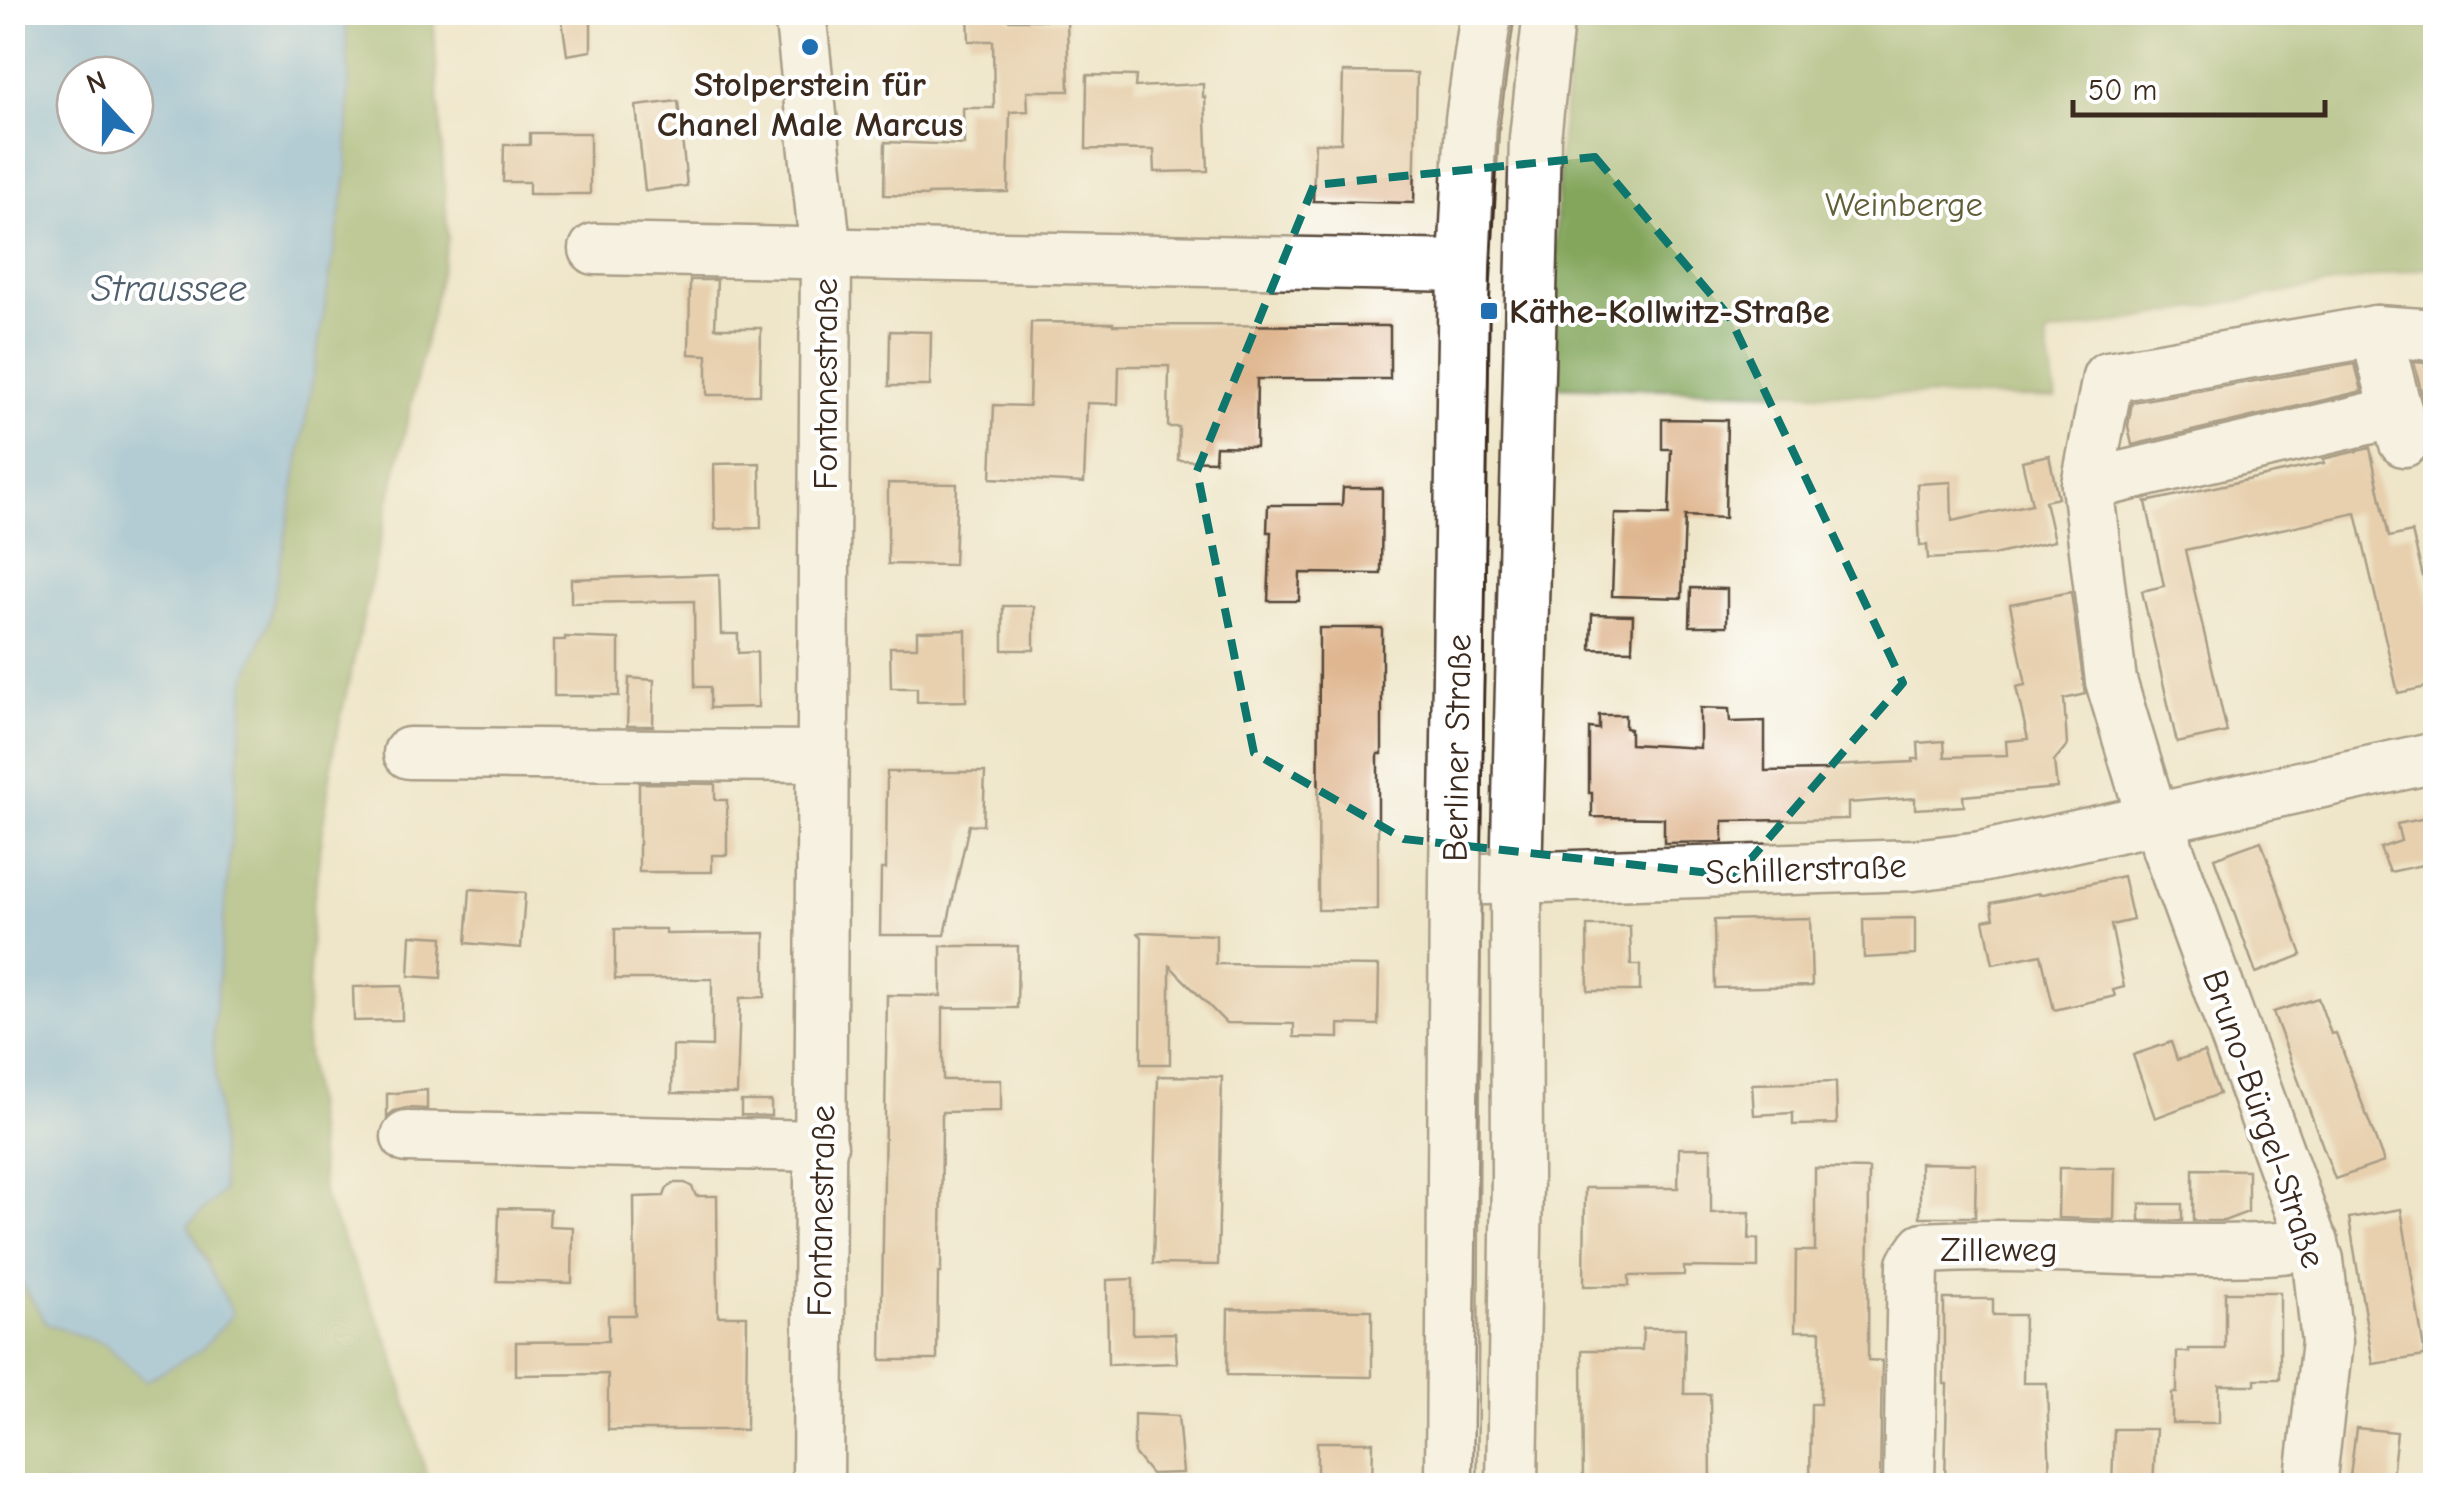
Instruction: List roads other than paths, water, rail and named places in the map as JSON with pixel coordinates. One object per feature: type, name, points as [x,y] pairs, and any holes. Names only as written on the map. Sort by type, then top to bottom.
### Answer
[{"type":"street","name":"Fontanestraße","points":[[800,12],[826,254],[818,1486]]},
{"type":"street","name":"Berliner Straße","points":[[1451,1486],[1454,878],[1464,266],[1470,120],[1486,12]]},
{"type":"street","name":"Berliner Straße","points":[[1512,1486],[1518,1177],[1516,879],[1534,138],[1549,12]]},
{"type":"street","points":[[596,249],[1464,266]]},
{"type":"street","points":[[2087,485],[2400,427],[2376,331]]},
{"type":"street","points":[[2157,820],[2111,681],[2087,485],[2108,378],[2376,331],[2436,335]]},
{"type":"street","points":[[409,752],[823,756]]},
{"type":"street","name":"Schillerstraße","points":[[1454,878],[1914,865],[1980,857],[2436,757]]},
{"type":"street","name":"Bruno-Bürgel-Straße","points":[[2157,820],[2313,1243],[2322,1284],[2327,1342],[2310,1486]]},
{"type":"street","points":[[407,1138],[822,1146]]},
{"type":"street","name":"Zilleweg","points":[[1909,1486],[1913,1264],[1924,1248],[2015,1246],[2135,1251],[2287,1248],[2313,1243]]},
{"type":"water","name":"Straussee","points":[[13,12],[345,13],[349,75],[347,175],[269,621],[246,679],[213,1035],[223,1192],[188,1225],[233,1314],[201,1350],[146,1381],[106,1345],[47,1324],[13,1269]]},
{"type":"tram line","points":[[1473,1486],[1489,311],[1499,129],[1515,12]]},
{"type":"place","name":"Stolperstein für Chanel Male Marcus","points":[[810,47]]},
{"type":"place","name":"Käthe-Kollwitz-Straße","points":[[1489,311]]},
{"type":"park label","name":"Weinberge","points":[[1904,204]]}]
